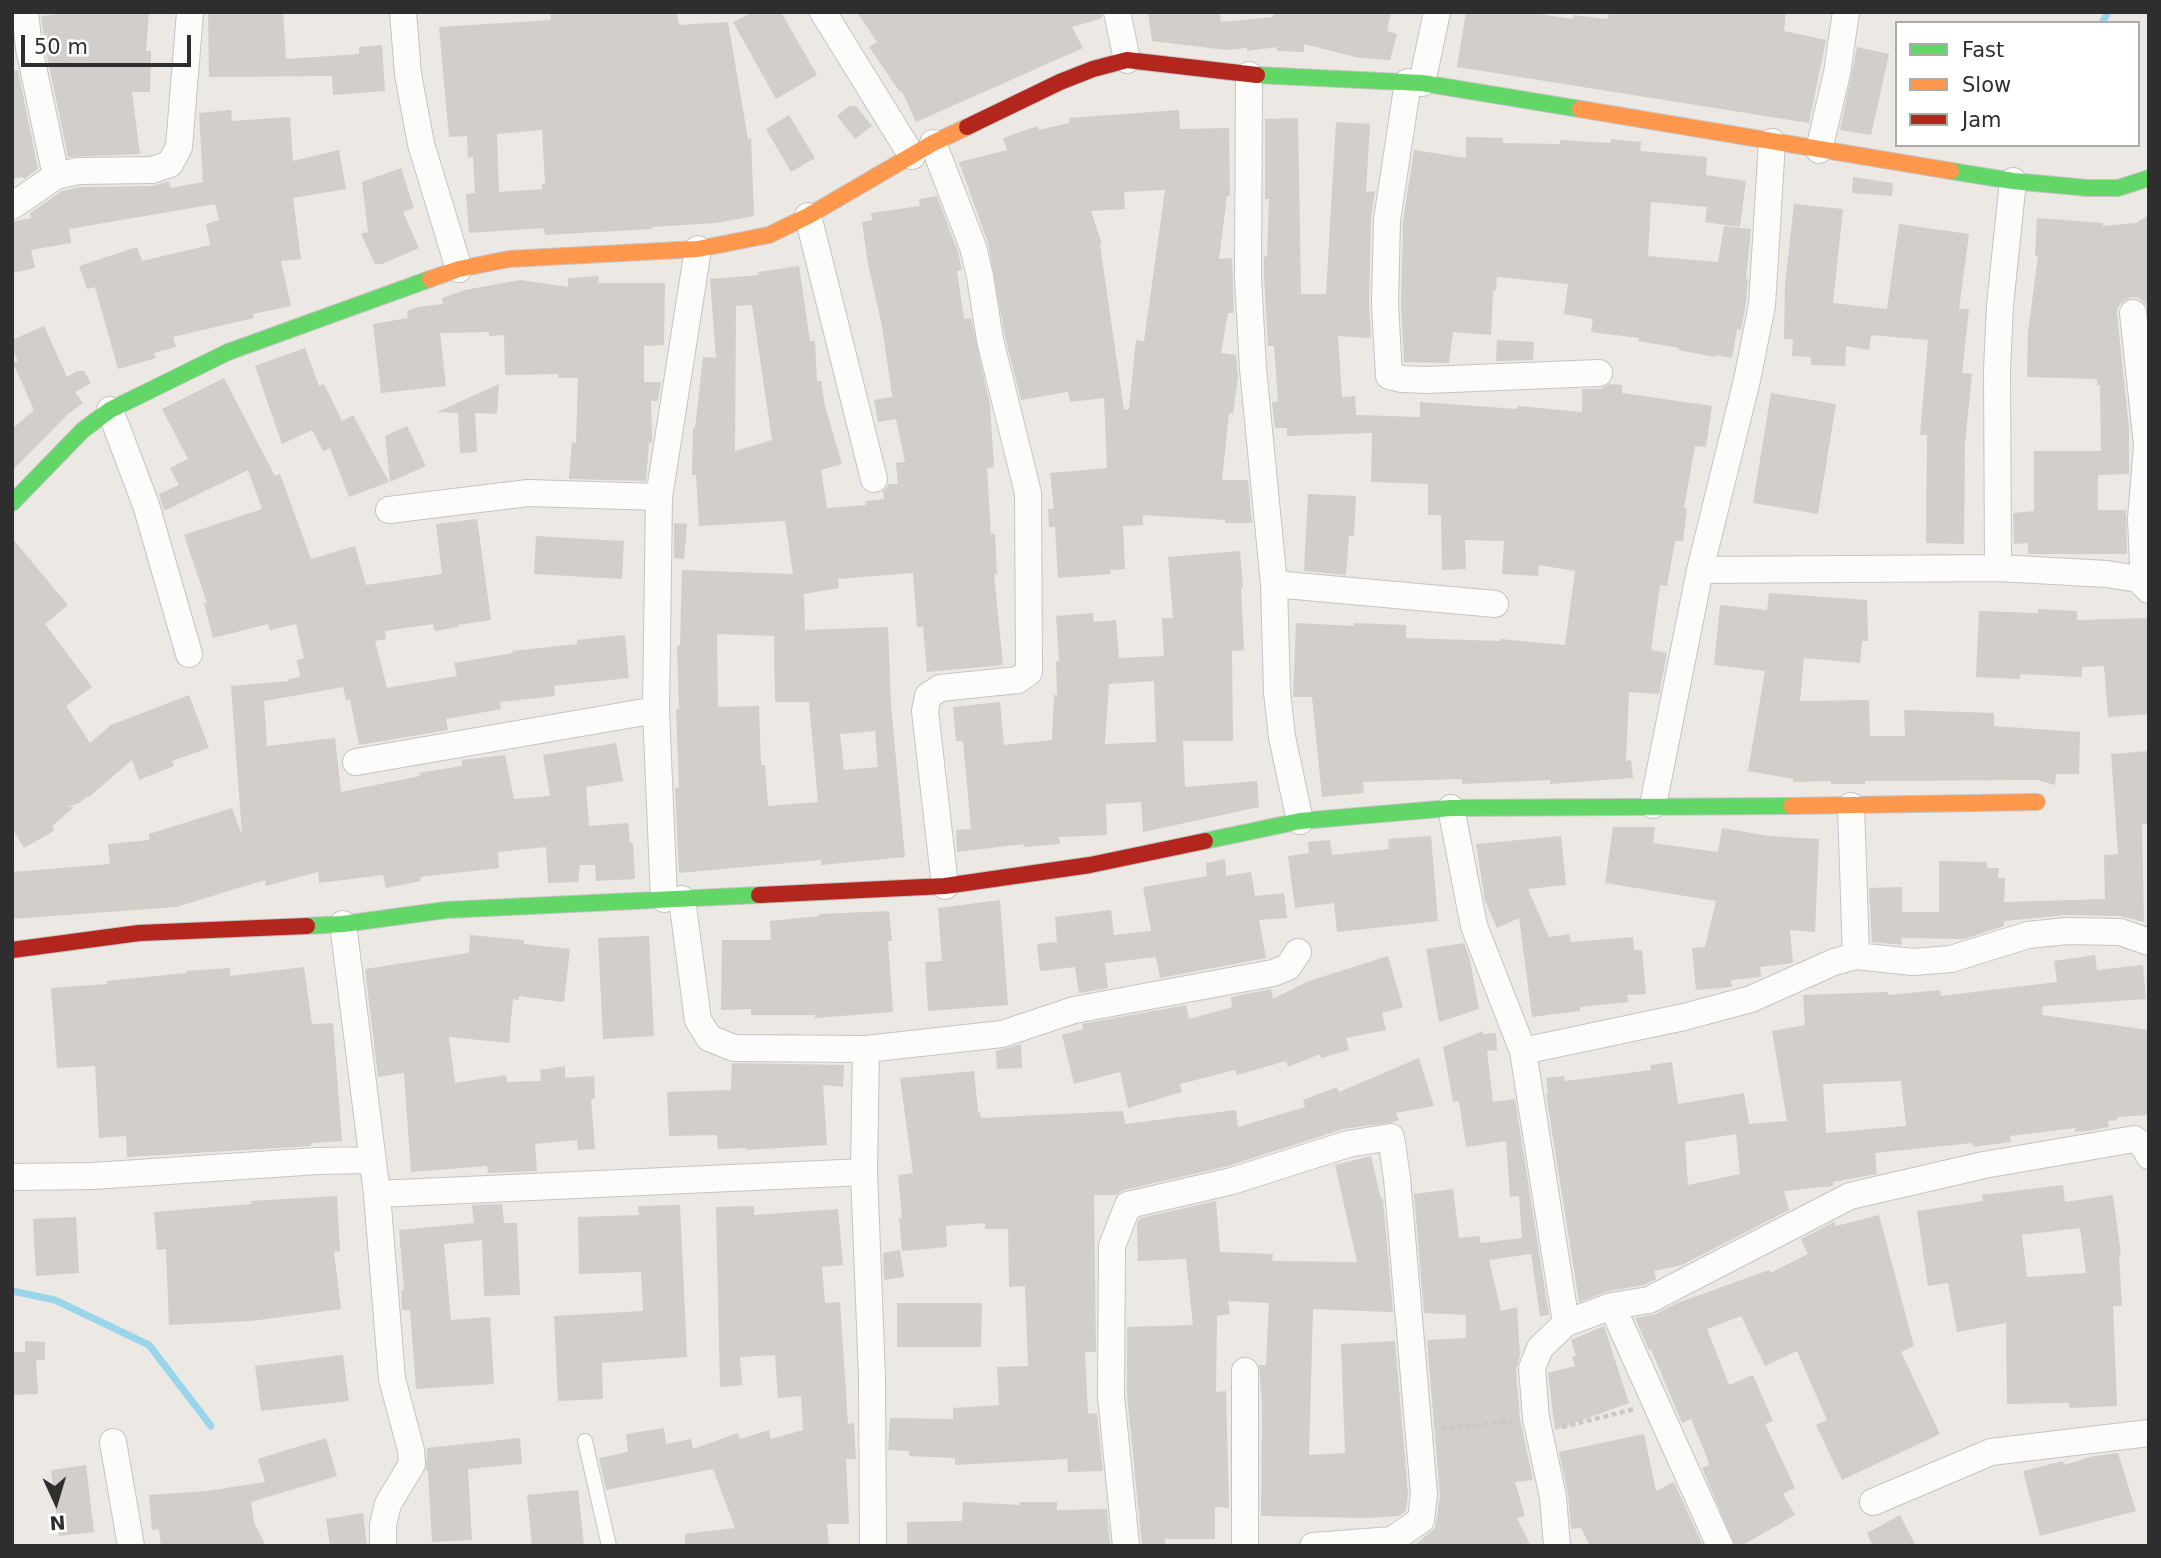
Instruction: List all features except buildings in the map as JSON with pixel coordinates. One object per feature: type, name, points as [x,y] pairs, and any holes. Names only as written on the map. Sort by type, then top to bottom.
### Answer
[{"type":"street","points":[[25,12],[20,49],[56,176]]},
{"type":"street","points":[[12,206],[56,176],[78,171],[152,170],[170,164],[179,147],[190,12]]},
{"type":"street","points":[[402,12],[408,74],[421,144],[459,269]]},
{"type":"street","points":[[823,12],[922,150],[973,247],[990,340],[1028,493],[1029,672],[1018,680],[940,688],[928,696],[925,711],[945,886]]},
{"type":"street","points":[[1117,12],[1127,61]]},
{"type":"street","points":[[1437,12],[1415,83],[1387,220],[1385,304],[1389,376],[1427,380],[1599,373]]},
{"type":"street","points":[[1819,150],[1837,73],[1846,12]]},
{"type":"street","points":[[12,503],[83,430],[110,410],[228,352],[459,269],[509,259],[698,249],[769,235],[808,216],[922,150],[1060,82],[1093,69],[1127,61],[1249,75],[1415,83],[2013,181],[2118,188],[2149,178]]},
{"type":"street","points":[[1249,75],[1248,277],[1253,369],[1274,584],[1277,692],[1282,737],[1300,821]]},
{"type":"street","points":[[1653,804],[1700,570],[1747,380],[1762,305],[1772,142]]},
{"type":"street","points":[[1998,568],[1999,318],[2013,181]]},
{"type":"street","points":[[808,216],[874,479]]},
{"type":"street","points":[[698,249],[659,497],[656,710],[673,899],[698,1020],[709,1038],[734,1048],[866,1049],[1002,1034],[1074,1010],[1273,973],[1287,967],[1298,952]]},
{"type":"street","points":[[2133,313],[2148,445],[2141,519],[2147,587]]},
{"type":"street","points":[[110,410],[146,505],[189,654]]},
{"type":"street","points":[[389,510],[528,493],[659,497]]},
{"type":"street","points":[[1700,570],[1998,568],[2107,574],[2138,579],[2147,587]]},
{"type":"street","points":[[1274,584],[1495,604]]},
{"type":"street","points":[[356,762],[656,710]]},
{"type":"street","points":[[12,950],[139,933],[342,924],[446,910],[945,886],[1090,865],[1300,821],[1451,808],[2037,802]]},
{"type":"street","points":[[1851,806],[1856,956]]},
{"type":"street","points":[[1451,808],[1474,926],[1522,1051],[1566,1322]]},
{"type":"street","points":[[342,924],[377,1194],[392,1379],[411,1450],[412,1464],[388,1504],[383,1525],[383,1546]]},
{"type":"street","points":[[1522,1051],[1684,1017],[1751,999],[1834,962],[1856,956],[1913,962],[1951,959],[2028,935],[2067,930],[2120,932],[2149,942]]},
{"type":"street","points":[[866,1049],[864,1172],[872,1377],[873,1546]]},
{"type":"street","points":[[1126,1546],[1111,1396],[1112,1246],[1128,1205],[1232,1181],[1348,1144],[1391,1137],[1397,1178],[1424,1494],[1421,1520],[1392,1540],[1313,1546]]},
{"type":"street","points":[[1557,1546],[1553,1497],[1536,1418],[1532,1368],[1540,1348],[1566,1322],[1612,1306],[1649,1300],[1850,1196],[1984,1166],[2134,1139],[2144,1146],[2149,1156]]},
{"type":"street","points":[[12,1177],[93,1176],[372,1160]]},
{"type":"street","points":[[377,1194],[864,1172]]},
{"type":"street","points":[[1612,1306],[1720,1546]]},
{"type":"street","points":[[1245,1371],[1245,1546]]},
{"type":"street","points":[[1873,1502],[1991,1452],[2149,1433]]},
{"type":"street","points":[[113,1442],[131,1546]]},
{"type":"lane","points":[[585,1441],[609,1546]]},
{"type":"waterway","points":[[2103,21],[2108,12]]},
{"type":"waterway","points":[[12,1291],[55,1300],[149,1345],[211,1426]]},
{"type":"traffic: fast","points":[[1257,75],[1422,83],[1580,109]]},
{"type":"traffic: fast","points":[[1951,171],[2013,181],[2088,188],[2118,188],[2149,178]]},
{"type":"traffic: fast","points":[[12,503],[83,430],[110,410],[228,352],[430,279]]},
{"type":"traffic: fast","points":[[1205,841],[1300,821],[1451,808],[1791,806]]},
{"type":"traffic: fast","points":[[307,926],[343,924],[446,910],[759,895]]},
{"type":"traffic: slow","points":[[1580,109],[1951,171]]},
{"type":"traffic: slow","points":[[430,279],[459,269],[509,259],[698,249],[769,235],[808,216],[933,143],[967,127]]},
{"type":"traffic: slow","points":[[1791,806],[2037,802]]},
{"type":"traffic: jam","points":[[967,127],[1060,82],[1127,60],[1257,75]]},
{"type":"traffic: jam","points":[[759,895],[945,886],[1090,865],[1205,841]]},
{"type":"traffic: jam","points":[[12,950],[139,933],[307,926]]}]
